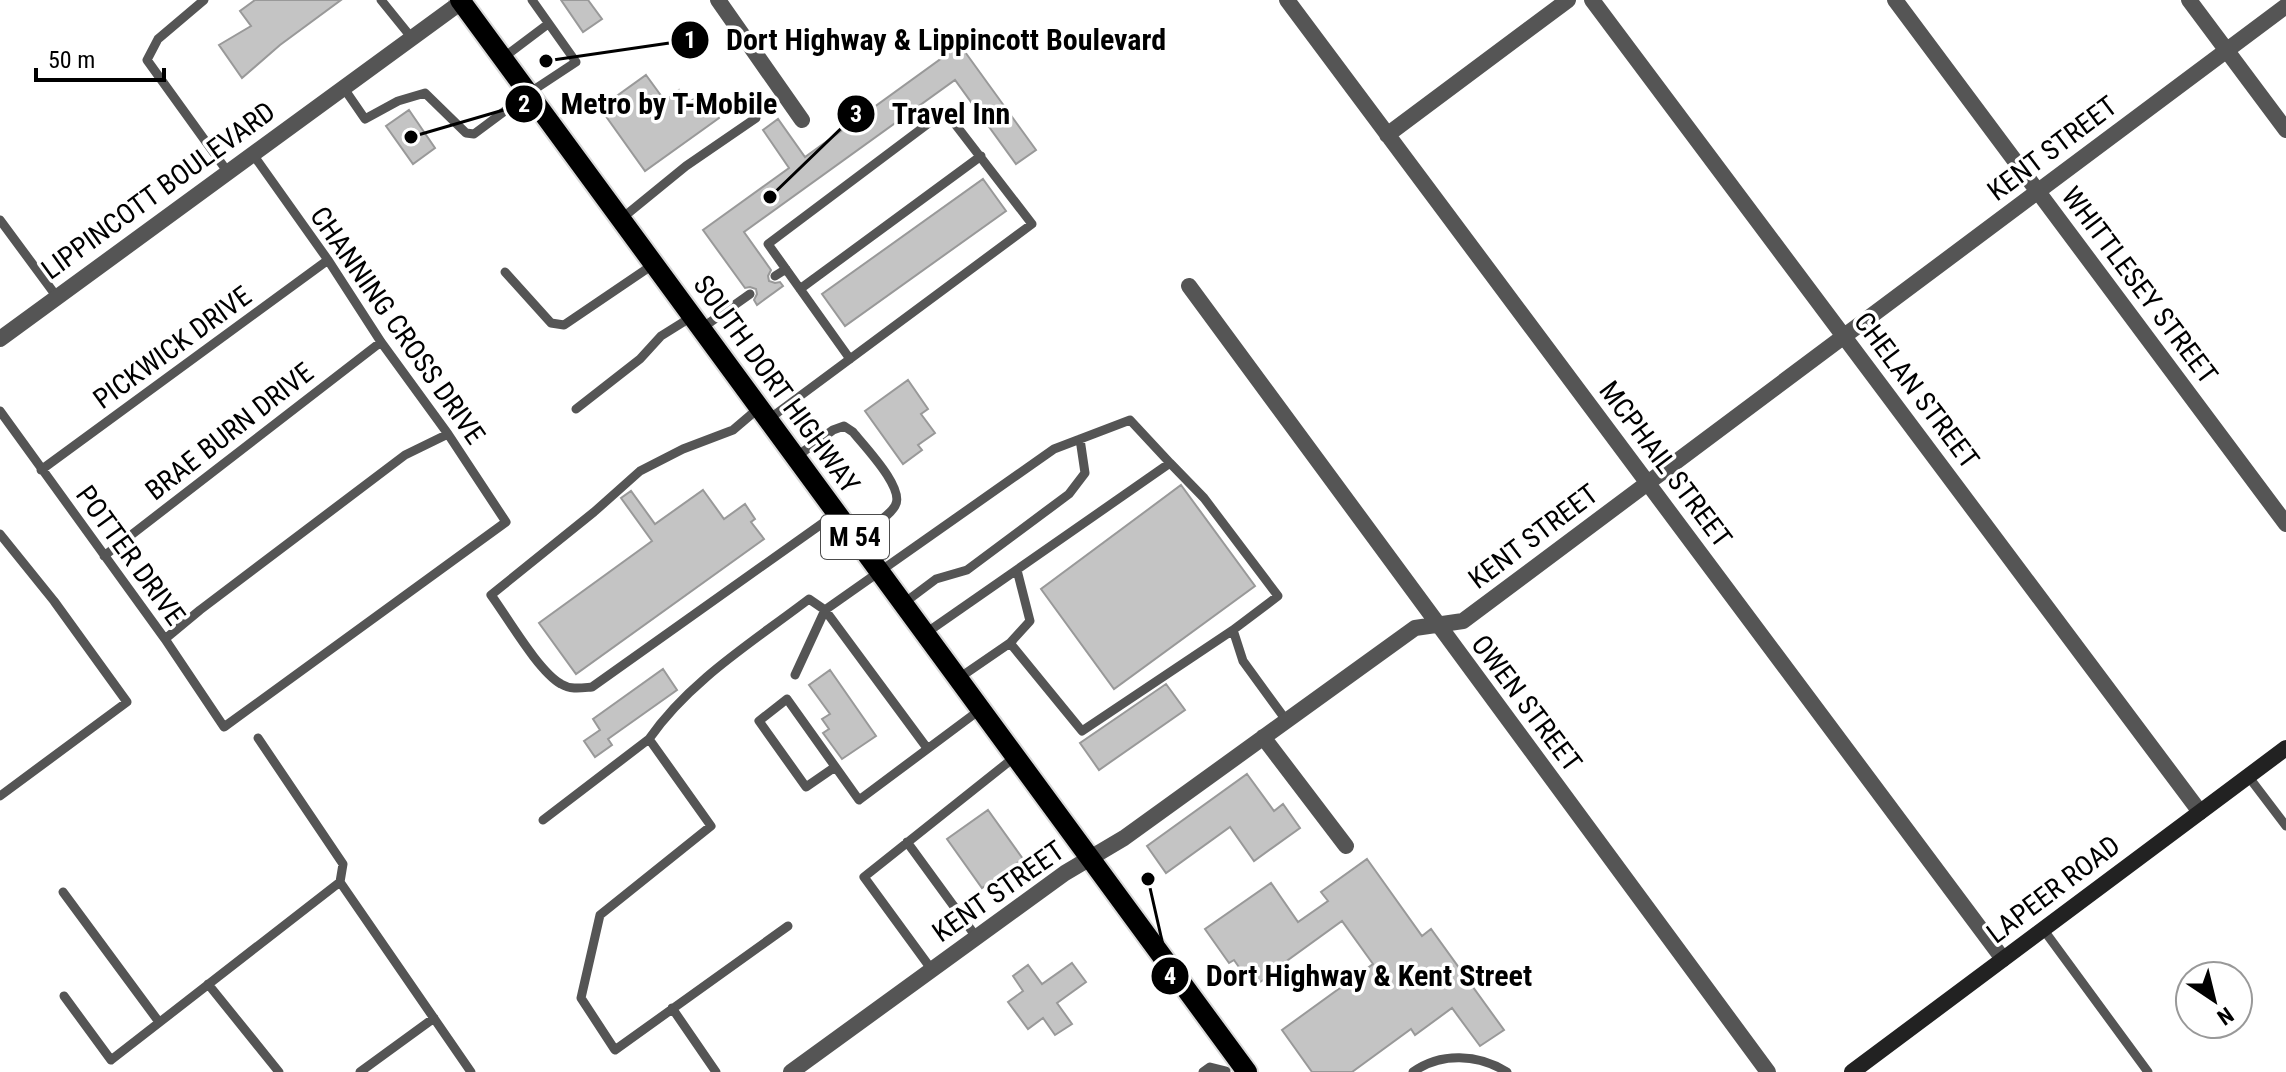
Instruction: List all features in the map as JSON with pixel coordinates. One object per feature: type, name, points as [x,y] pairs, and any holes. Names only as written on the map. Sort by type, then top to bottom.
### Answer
[{"type":"main road","name":"SOUTH DORT HIGHWAY","points":[[462,1],[1090,857],[1235,1069]]},
{"type":"main road","name":"LAPEER ROAD","points":[[1852,1072],[2286,748]]},
{"type":"street","points":[[718,0],[802,120]]},
{"type":"street","name":"MCPHAIL STREET","points":[[1287,0],[2003,959]]},
{"type":"street","points":[[1387,135],[1568,0]]},
{"type":"street","name":"CHELAN STREET","points":[[1592,0],[2200,812]]},
{"type":"street","name":"WHITTLESEY STREET","points":[[1895,0],[2286,524]]},
{"type":"street","points":[[2189,0],[2286,130]]},
{"type":"street","name":"LIPPINCOTT BOULEVARD","points":[[0,339],[462,1]]},
{"type":"street","name":"KENT STREET","points":[[791,1072],[1415,628],[1463,621],[2286,6]]},
{"type":"street","name":"OWEN STREET","points":[[1189,286],[1768,1072]]},
{"type":"street","points":[[1263,737],[1346,846]]},
{"type":"lane","points":[[204,0],[158,39],[147,60],[227,171]]},
{"type":"lane","points":[[381,0],[411,37]]},
{"type":"lane","points":[[343,87],[365,119],[398,101],[425,93],[466,133],[474,134],[576,62],[532,0]]},
{"type":"lane","points":[[503,58],[548,24]]},
{"type":"lane","points":[[837,513],[592,687],[575,689],[561,684],[543,668],[491,595],[640,471],[683,449],[733,430],[850,359],[1032,224],[945,111],[768,244],[850,359]]},
{"type":"lane","points":[[621,219],[686,166],[756,118]]},
{"type":"lane","name":"CHANNING CROSS DRIVE","points":[[224,727],[506,522],[252,153]]},
{"type":"lane","points":[[800,289],[981,156]]},
{"type":"lane","points":[[0,220],[57,297]]},
{"type":"lane","name":"PICKWICK DRIVE","points":[[41,470],[328,260]]},
{"type":"lane","points":[[505,272],[551,323],[564,325],[654,264]]},
{"type":"lane","points":[[775,276],[786,269]]},
{"type":"lane","points":[[576,409],[640,359],[661,336],[697,322],[750,294]]},
{"type":"lane","name":"BRAE BURN DRIVE","points":[[104,556],[381,342]]},
{"type":"lane","name":"POTTER DRIVE","points":[[0,411],[165,639],[224,727]]},
{"type":"lane","points":[[795,675],[825,610],[1054,449],[1130,420],[1204,498],[1278,596],[1233,630],[1082,731],[1010,643]]},
{"type":"lane","points":[[796,457],[833,430],[844,426],[853,432],[895,486],[898,498],[895,507],[856,538]]},
{"type":"lane","points":[[165,639],[405,455],[448,434]]},
{"type":"lane","points":[[904,603],[936,579],[967,570],[1069,494],[1085,473],[1080,439]]},
{"type":"lane","points":[[926,633],[1170,463]]},
{"type":"lane","points":[[0,534],[54,601],[127,702],[0,796]]},
{"type":"lane","points":[[959,678],[1010,643],[1030,621],[1017,570]]},
{"type":"lane","points":[[543,820],[649,739],[663,720],[715,671],[809,599],[825,610],[927,748]]},
{"type":"lane","points":[[1233,630],[1243,661],[1286,720]]},
{"type":"lane","points":[[835,767],[806,787],[759,721],[787,699],[859,800],[981,709]]},
{"type":"lane","points":[[64,996],[111,1060],[340,882],[343,864],[258,738]]},
{"type":"lane","points":[[649,739],[711,826],[600,915],[581,998],[615,1050],[788,926]]},
{"type":"lane","points":[[932,970],[864,877],[1016,756]]},
{"type":"lane","points":[[2248,776],[2286,826]]},
{"type":"lane","points":[[907,842],[977,938]]},
{"type":"lane","points":[[340,882],[471,1072]]},
{"type":"lane","points":[[63,892],[159,1022]]},
{"type":"lane","points":[[2043,929],[2148,1072]]},
{"type":"lane","points":[[208,984],[279,1072]]},
{"type":"lane","points":[[672,1008],[716,1072]]},
{"type":"lane","points":[[360,1072],[434,1018]]},
{"type":"lane","points":[[1413,1072],[1426,1063],[1456,1057],[1492,1063],[1507,1072]]},
{"type":"lane","points":[[1203,1072],[1210,1067],[1235,1069]]},
{"type":"building","points":[[255,0],[341,0],[280,45],[242,78],[219,45],[251,26],[240,11]]},
{"type":"building","points":[[561,0],[588,0],[602,19],[583,32]]},
{"type":"building","points":[[960,45],[1036,150],[1016,164],[955,80],[744,232],[771,270],[769,281],[780,282],[783,286],[757,305],[754,300],[756,289],[745,288],[703,230],[789,168],[763,130],[778,119],[805,157]]},
{"type":"building","points":[[646,75],[665,101],[679,90],[688,103],[701,94],[719,118],[645,171],[600,108]]},
{"type":"building","points":[[409,110],[435,148],[413,164],[386,126]]},
{"type":"building","points":[[983,179],[1006,211],[845,326],[822,294]]},
{"type":"building","points":[[908,380],[928,409],[921,414],[935,433],[918,445],[922,450],[903,464],[865,411]]},
{"type":"building","points":[[1181,485],[1255,586],[1114,689],[1041,589]]},
{"type":"building","points":[[703,490],[724,519],[745,504],[755,519],[751,522],[764,539],[576,674],[539,623],[652,541],[621,498],[631,491],[655,524]]},
{"type":"building","points":[[663,669],[677,690],[608,739],[612,745],[595,757],[584,741],[600,730],[593,719]]},
{"type":"building","points":[[830,670],[876,736],[842,759],[823,733],[829,729],[822,719],[830,714],[809,685]]},
{"type":"building","points":[[1166,684],[1185,710],[1099,770],[1080,743]]},
{"type":"building","points":[[1247,774],[1274,811],[1283,804],[1300,828],[1254,861],[1230,827],[1166,873],[1147,846]]},
{"type":"building","points":[[988,810],[1023,859],[982,888],[947,839]]},
{"type":"building","points":[[1367,859],[1422,936],[1431,929],[1504,1030],[1480,1046],[1452,1008],[1415,1035],[1411,1029],[1352,1072],[1312,1072],[1282,1030],[1373,964],[1342,921],[1277,968],[1284,977],[1269,988],[1263,980],[1253,987],[1234,960],[1229,963],[1205,929],[1271,883],[1298,922],[1328,901],[1321,892]]},
{"type":"building","points":[[1072,963],[1086,982],[1057,1003],[1072,1024],[1055,1035],[1043,1018],[1028,1029],[1008,1002],[1023,991],[1013,976],[1028,965],[1042,984]]},
{"type":"place","name":"Dort Highway & Lippincott Boulevard","points":[[546,61]]},
{"type":"place","name":"Metro by T-Mobile","points":[[411,137]]},
{"type":"place","name":"Travel Inn","points":[[770,197]]},
{"type":"place","name":"Dort Highway & Kent Street","points":[[1148,879]]}]
